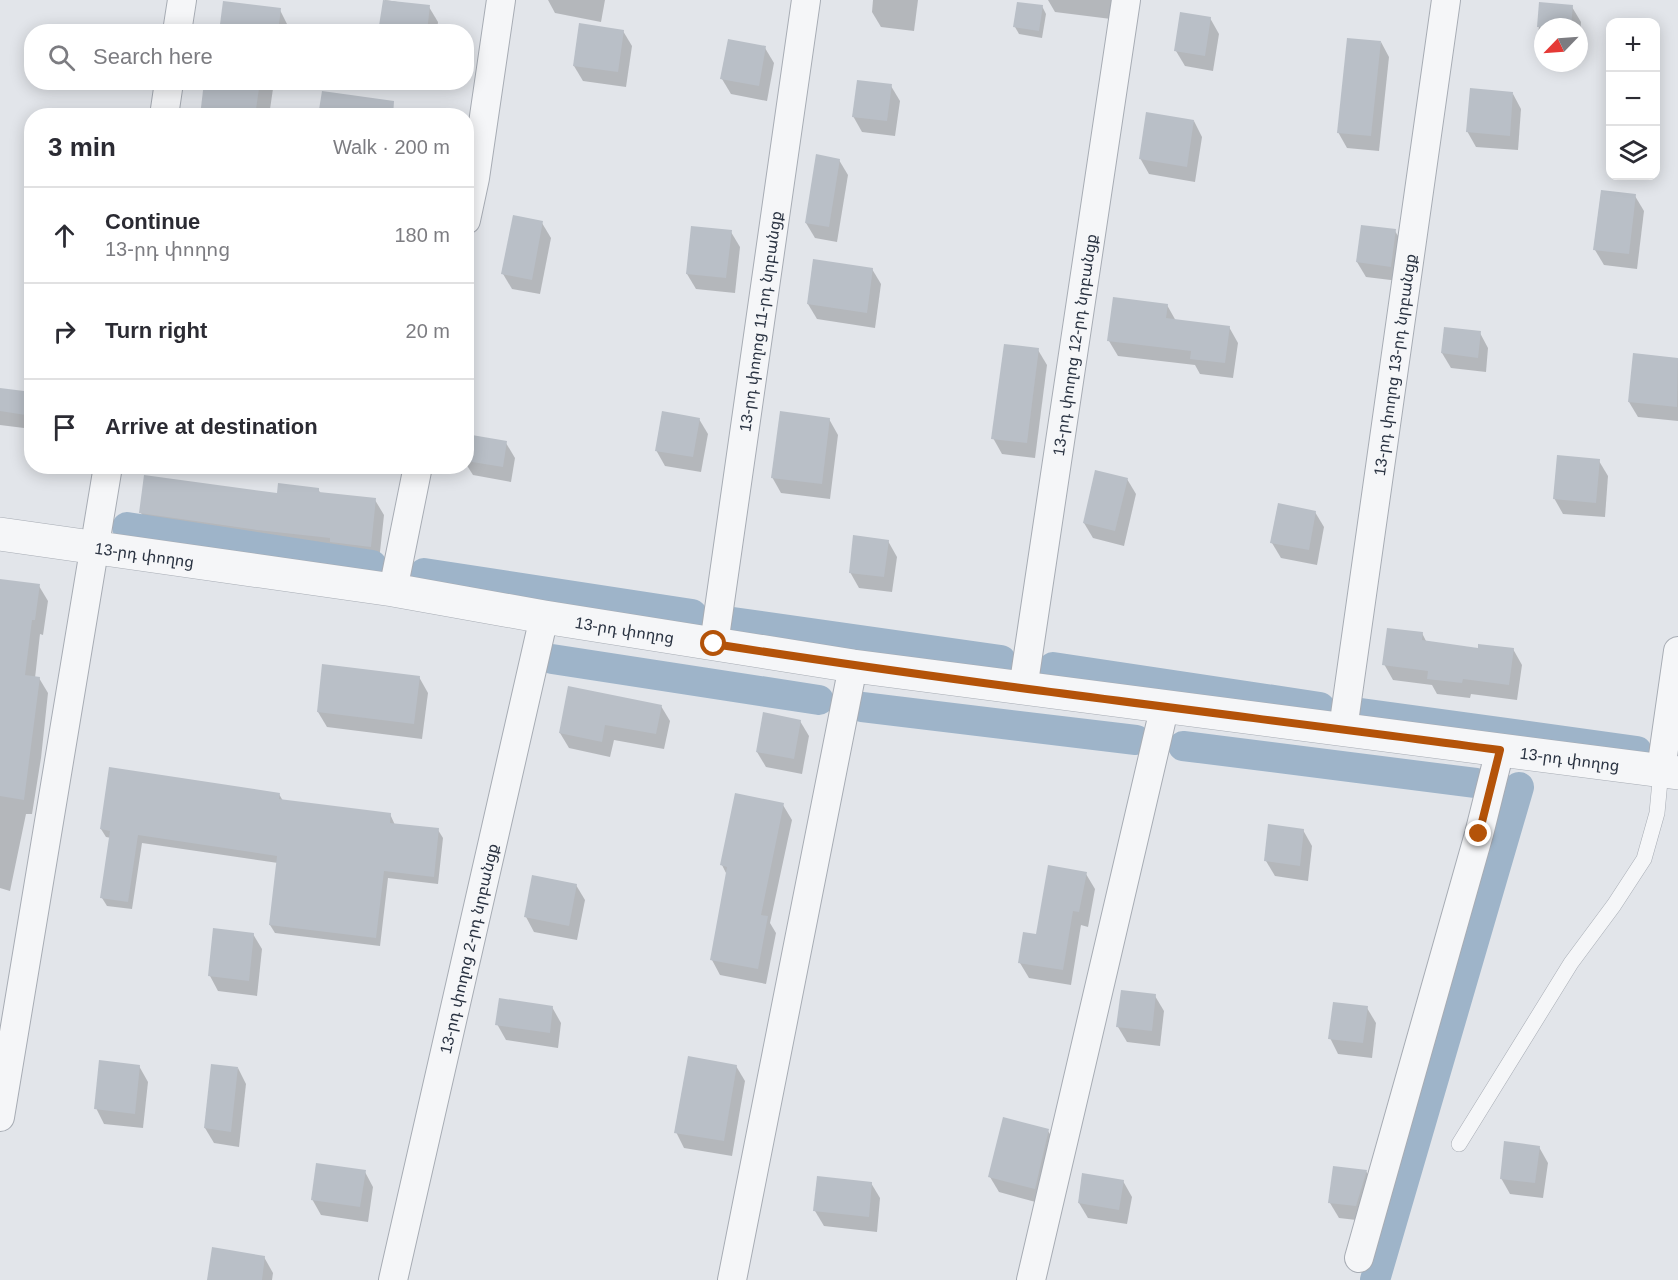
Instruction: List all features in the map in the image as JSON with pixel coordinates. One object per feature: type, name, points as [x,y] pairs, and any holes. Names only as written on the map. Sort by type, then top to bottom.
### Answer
[{"type":"street","points":[[178,24],[182,0]]},
{"type":"street","points":[[474,183],[501,0]]},
{"type":"street","name":"13-րդ փողոց 11-րդ նրբանցք","points":[[714,644],[806,0]]},
{"type":"street","name":"13-րդ փողոց 12-րդ նրբանցք","points":[[1023,689],[1126,0]]},
{"type":"street","name":"13-րդ փողոց 13-րդ նրբանցք","points":[[1343,729],[1446,0]]},
{"type":"street","points":[[165,108],[168,90]]},
{"type":"street","points":[[0,1118],[107,474]]},
{"type":"street","points":[[393,590],[416,474]]},
{"type":"street","name":"13-րդ փողոց","points":[[0,534],[393,590],[544,617],[853,666],[1670,772]]},
{"type":"street","name":"13-րդ փողոց 2-րդ նրբանցք","points":[[393,1280],[544,617]]},
{"type":"street","points":[[1670,772],[1678,651]]},
{"type":"street","points":[[732,1280],[853,666]]},
{"type":"street","points":[[1031,1280],[1165,705]]},
{"type":"street","points":[[1359,1258],[1476,845],[1500,750]]},
{"type":"lane","points":[[1459,1144],[1571,963],[1614,905],[1644,859],[1670,772]]},
{"type":"building","points":[[383,0],[430,5],[428,24],[379,24]]},
{"type":"building","points":[[223,1],[281,8],[279,24],[220,24]]},
{"type":"building","points":[[1017,2],[1043,5],[1039,31],[1013,27]]},
{"type":"building","points":[[1539,2],[1573,5],[1572,18],[1538,18]]},
{"type":"building","points":[[1180,12],[1211,17],[1205,56],[1174,51]]},
{"type":"building","points":[[579,23],[624,30],[618,72],[573,66]]},
{"type":"building","points":[[1347,38],[1381,41],[1371,136],[1337,133]]},
{"type":"building","points":[[728,39],[766,46],[759,86],[720,79]]},
{"type":"building","points":[[857,80],[892,84],[887,121],[852,117]]},
{"type":"building","points":[[1470,88],[1513,92],[1510,136],[1466,132]]},
{"type":"building","points":[[203,90],[259,90],[256,108],[201,108]]},
{"type":"building","points":[[322,91],[394,101],[394,108],[319,108]]},
{"type":"building","points":[[1146,112],[1194,120],[1187,167],[1139,159]]},
{"type":"building","points":[[816,154],[840,159],[829,227],[805,223]]},
{"type":"building","points":[[1601,190],[1636,194],[1629,254],[1593,250]]},
{"type":"building","points":[[513,215],[543,221],[532,280],[501,274]]},
{"type":"building","points":[[1361,225],[1396,229],[1391,267],[1356,262]]},
{"type":"building","points":[[691,226],[732,230],[726,278],[686,274]]},
{"type":"building","points":[[813,259],[873,268],[867,313],[807,304]]},
{"type":"building","points":[[1113,297],[1168,304],[1166,318],[1230,326],[1225,363],[1190,359],[1191,351],[1107,341]]},
{"type":"building","points":[[1444,327],[1481,331],[1478,358],[1441,353]]},
{"type":"building","points":[[1004,344],[1039,348],[1027,443],[991,439]]},
{"type":"building","points":[[1633,353],[1678,358],[1677,407],[1628,402]]},
{"type":"building","points":[[0,388],[24,391],[24,415],[0,411]]},
{"type":"building","points":[[662,411],[700,418],[693,457],[655,451]]},
{"type":"building","points":[[780,411],[830,418],[822,484],[771,478]]},
{"type":"building","points":[[474,435],[507,441],[503,467],[474,462]]},
{"type":"building","points":[[1557,455],[1600,459],[1596,503],[1553,499]]},
{"type":"building","points":[[1095,470],[1128,478],[1115,531],[1083,523]]},
{"type":"building","points":[[144,475],[277,493],[278,483],[319,488],[319,492],[376,498],[371,547],[330,542],[330,538],[139,513]]},
{"type":"building","points":[[1278,503],[1316,511],[1309,550],[1270,543]]},
{"type":"building","points":[[853,535],[889,540],[884,577],[849,573]]},
{"type":"building","points":[[0,579],[40,584],[35,620],[32,620],[25,675],[40,677],[24,800],[0,796]]},
{"type":"building","points":[[1387,628],[1423,632],[1422,640],[1478,648],[1478,644],[1514,648],[1509,685],[1463,679],[1462,683],[1427,679],[1428,671],[1382,665]]},
{"type":"building","points":[[322,664],[420,676],[414,724],[317,712]]},
{"type":"building","points":[[568,686],[662,705],[656,734],[605,725],[602,742],[559,733]]},
{"type":"building","points":[[763,712],[801,720],[794,759],[756,752]]},
{"type":"building","points":[[109,767],[280,793],[279,799],[391,813],[390,823],[439,828],[434,877],[384,871],[376,938],[269,925],[277,856],[138,835],[128,902],[100,898],[110,831],[100,829]]},
{"type":"building","points":[[735,793],[784,803],[761,915],[768,916],[758,969],[710,960],[727,867],[720,865]]},
{"type":"building","points":[[1268,824],[1304,829],[1300,866],[1264,861]]},
{"type":"building","points":[[1048,865],[1087,872],[1079,912],[1073,911],[1063,970],[1018,963],[1023,932],[1036,934]]},
{"type":"building","points":[[532,875],[577,884],[569,926],[524,917]]},
{"type":"building","points":[[213,928],[254,933],[249,981],[208,976]]},
{"type":"building","points":[[1121,990],[1156,994],[1152,1031],[1116,1027]]},
{"type":"building","points":[[499,998],[553,1006],[550,1033],[495,1025]]},
{"type":"building","points":[[1333,1002],[1368,1006],[1363,1043],[1328,1039]]},
{"type":"building","points":[[688,1056],[737,1065],[724,1141],[674,1133]]},
{"type":"building","points":[[99,1060],[140,1065],[135,1114],[94,1109]]},
{"type":"building","points":[[211,1064],[238,1067],[231,1132],[204,1128]]},
{"type":"building","points":[[1003,1117],[1049,1129],[1035,1189],[988,1177]]},
{"type":"building","points":[[1504,1141],[1540,1146],[1535,1183],[1500,1179]]},
{"type":"building","points":[[316,1163],[366,1170],[360,1207],[311,1200]]},
{"type":"building","points":[[1333,1166],[1367,1170],[1356,1206],[1328,1203]]},
{"type":"building","points":[[1082,1173],[1124,1180],[1119,1210],[1078,1203]]},
{"type":"building","points":[[817,1176],[872,1182],[869,1217],[813,1211]]},
{"type":"building","points":[[212,1247],[265,1256],[262,1280],[207,1280]]},
{"type":"waterway","points":[[127,527],[372,565]]},
{"type":"waterway","points":[[424,573],[692,614]]},
{"type":"waterway","points":[[733,622],[1001,660]]},
{"type":"waterway","points":[[552,659],[819,700]]},
{"type":"waterway","points":[[1053,667],[1320,707]]},
{"type":"waterway","points":[[862,707],[1136,740]]},
{"type":"waterway","points":[[1361,713],[1637,751]]},
{"type":"waterway","points":[[1183,746],[1476,783]]},
{"type":"waterway","points":[[1375,1280],[1519,787]]},
{"type":"route","points":[[714,644],[1023,689],[1165,705],[1500,750],[1479,834]]}]
